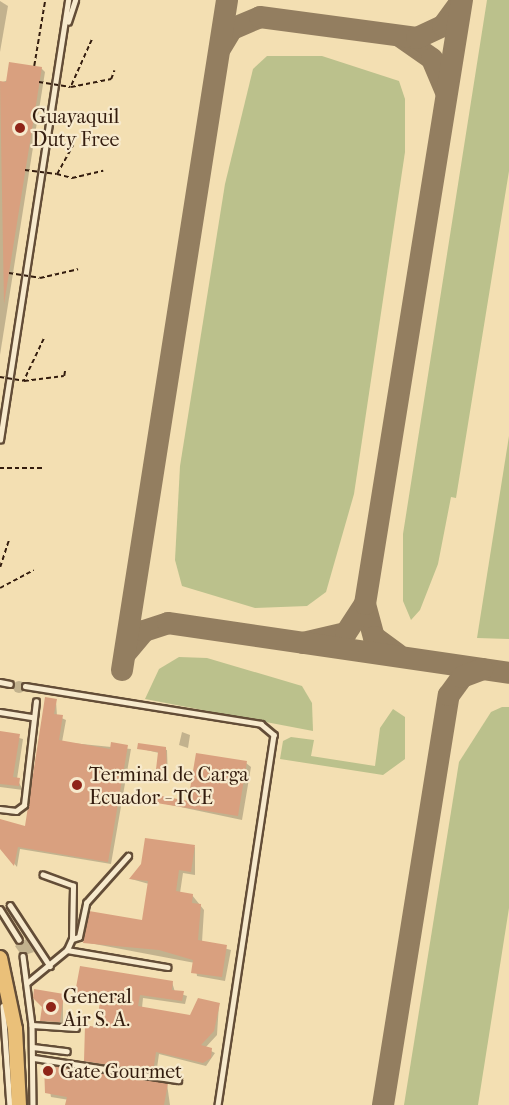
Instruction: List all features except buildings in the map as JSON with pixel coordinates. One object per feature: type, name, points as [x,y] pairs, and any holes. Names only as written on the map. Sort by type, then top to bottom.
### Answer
[{"type":"main road","points":[[0,958],[15,1029],[19,1105]]},
{"type":"lane","points":[[0,440],[67,27],[68,0]]},
{"type":"lane","points":[[67,27],[75,0]]},
{"type":"lane","points":[[0,682],[10,684]]},
{"type":"lane","points":[[25,686],[261,724],[274,735],[219,1105]]},
{"type":"lane","points":[[0,809],[16,811],[24,805],[36,702]]},
{"type":"lane","points":[[0,712],[33,717]]},
{"type":"lane","points":[[72,939],[79,937],[86,903],[128,856]]},
{"type":"lane","points":[[27,983],[68,950],[72,939],[73,886],[43,875]]},
{"type":"lane","points":[[10,905],[50,966]]},
{"type":"lane","points":[[0,909],[19,940]]},
{"type":"lane","points":[[68,950],[168,967]]},
{"type":"lane","points":[[23,956],[32,1025],[33,1105]]},
{"type":"lane","points":[[0,988],[10,1105]]},
{"type":"lane","points":[[32,1025],[75,1028]]},
{"type":"lane","points":[[33,1047],[68,1051]]},
{"type":"lane","points":[[34,1058],[178,1080]]},
{"type":"path","points":[[34,66],[45,0]]},
{"type":"path","points":[[71,87],[92,40]]},
{"type":"path","points":[[39,82],[71,87],[111,79],[114,71]]},
{"type":"path","points":[[57,174],[73,145]]},
{"type":"path","points":[[25,170],[72,178],[103,171]]},
{"type":"path","points":[[9,273],[40,278],[78,270]]},
{"type":"path","points":[[24,381],[44,339]]},
{"type":"path","points":[[0,377],[24,381],[64,376],[65,370]]},
{"type":"path","points":[[0,468],[43,468]]},
{"type":"path","points":[[0,567],[9,540]]},
{"type":"path","points":[[0,588],[34,570]]},
{"type":"green space","points":[[487,0],[509,0],[509,171],[456,498],[451,497],[438,564],[420,610],[411,620],[403,601],[403,534]]},
{"type":"green space","points":[[267,56],[322,56],[399,81],[405,99],[405,152],[354,494],[326,592],[307,606],[255,608],[182,586],[175,560],[180,466],[225,184],[253,69]]},
{"type":"green space","points":[[509,436],[509,639],[477,638]]},
{"type":"green space","points":[[179,657],[207,658],[302,686],[312,703],[313,731],[145,699],[159,669]]},
{"type":"green space","points":[[502,707],[509,707],[509,908],[478,1105],[404,1105],[459,762],[491,712]]},
{"type":"green space","points":[[393,709],[405,717],[405,759],[383,775],[280,759],[283,741],[291,737],[314,740],[311,756],[375,766],[380,728]]},
{"type":"taxiway","points":[[122,670],[227,0]]},
{"type":"taxiway","points":[[303,643],[346,633],[365,604],[462,0]]},
{"type":"taxiway","points":[[221,47],[232,29],[260,17],[417,38],[443,26],[459,4]]},
{"type":"taxiway","points":[[401,37],[432,59],[446,92]]},
{"type":"taxiway","points":[[365,604],[374,637],[397,654]]},
{"type":"taxiway","points":[[125,654],[144,631],[168,623],[509,673]]},
{"type":"taxiway","points":[[383,1105],[449,695],[462,677],[483,669]]},
{"type":"place","name":"Guayaquil Duty Free","points":[[20,128]]},
{"type":"place","name":"Terminal de Carga Ecuador - TCE","points":[[77,785]]},
{"type":"place","name":"General Air S. A.","points":[[51,1007]]},
{"type":"place","name":"Gate Gourmet","points":[[48,1071]]}]
